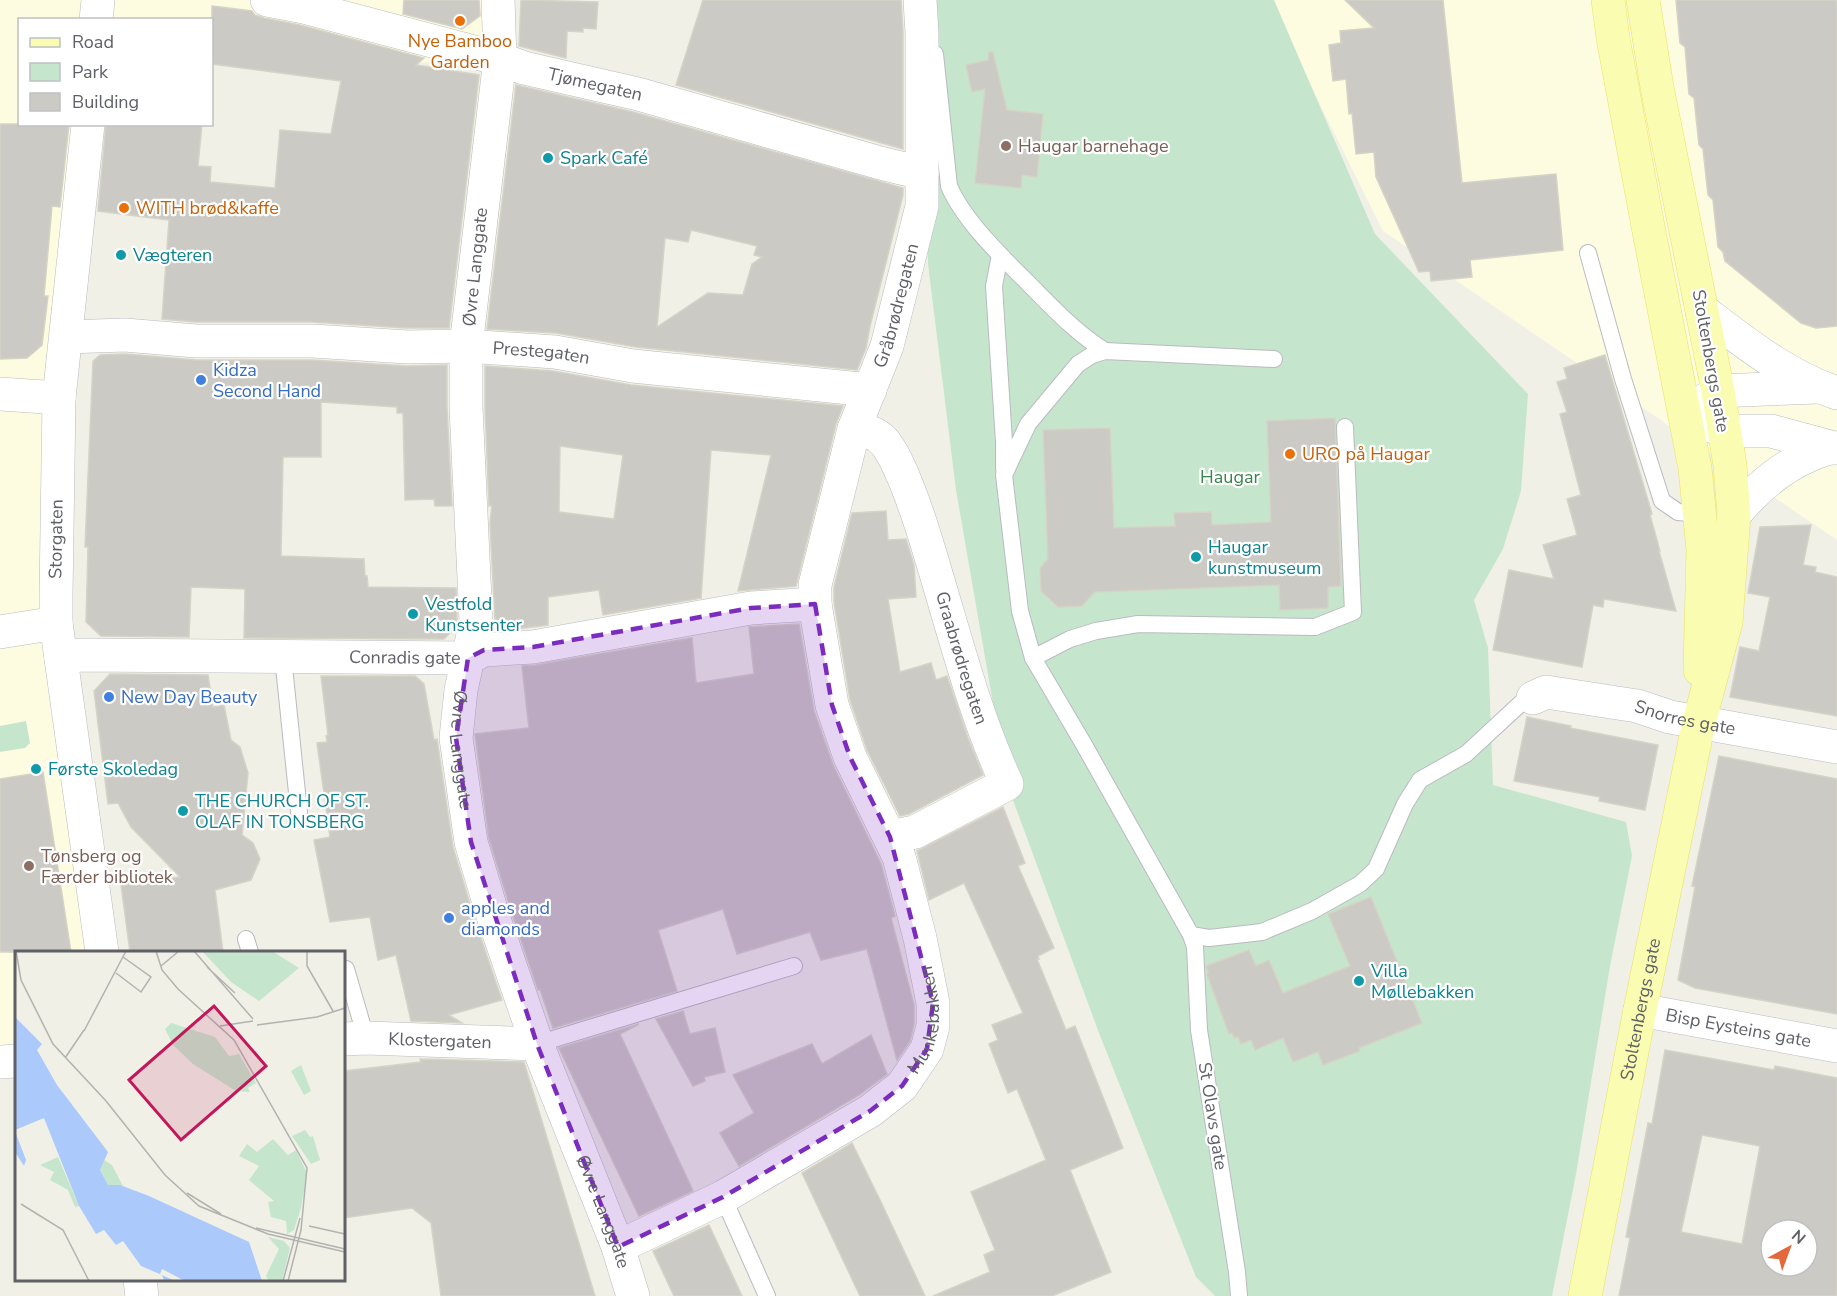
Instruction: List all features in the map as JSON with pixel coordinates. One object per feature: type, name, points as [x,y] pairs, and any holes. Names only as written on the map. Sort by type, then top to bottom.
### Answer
[{"type":"main road","name":"Stoltenbergs gate","points":[[1608,0],[1647,226],[1695,468],[1703,550],[1699,722]]},
{"type":"main road","name":"Stoltenbergs gate","points":[[1585,1296],[1699,722],[1726,622],[1734,515],[1730,465],[1718,391],[1657,87],[1643,0]]},
{"type":"street","points":[[96,18],[98,0]]},
{"type":"street","name":"Tjømegaten","points":[[267,0],[304,7],[500,59],[524,68],[638,94],[922,173]]},
{"type":"street","name":"Øvre Langgate","points":[[498,0],[500,59],[466,346],[466,407],[476,621],[461,690],[456,738],[471,842],[493,916],[537,1044],[618,1246],[633,1296]]},
{"type":"street","name":"Gråbrødregaten","points":[[815,604],[815,585],[854,429],[887,346],[922,206],[920,0]]},
{"type":"street","name":"Storgaten","points":[[88,126],[59,398],[56,623],[102,951]]},
{"type":"street","points":[[1702,310],[1757,351],[1828,390]]},
{"type":"street","name":"Prestegaten","points":[[66,337],[124,335],[196,341],[313,340],[407,347],[466,346],[555,352],[633,366],[870,390]]},
{"type":"street","points":[[1828,390],[1718,391],[1686,414],[1723,431],[1772,431],[1833,447]]},
{"type":"street","points":[[0,394],[59,398]]},
{"type":"street","name":"Graabrødregaten","points":[[854,429],[866,430],[878,436],[894,455],[915,504],[965,672],[987,737],[1007,784],[915,832],[890,837]]},
{"type":"street","points":[[1734,515],[1772,476],[1798,460],[1833,447]]},
{"type":"street","name":"Conradis gate","points":[[62,658],[81,655],[468,658],[484,650],[533,647],[751,608],[815,604]]},
{"type":"street","name":"Munkebakken","points":[[618,1246],[723,1197],[870,1111],[902,1086],[927,1049],[933,1026],[933,1003],[920,938],[899,857],[850,757],[831,705],[815,604]]},
{"type":"street","points":[[0,632],[56,623]]},
{"type":"street","name":"Snorres gate","points":[[1533,698],[1546,692],[1637,706],[1670,717],[1837,747]]},
{"type":"street","name":"Bisp Eysteins gate","points":[[1640,1010],[1837,1046]]},
{"type":"street","name":"Klostergaten","points":[[355,1039],[537,1044]]},
{"type":"street","points":[[0,1062],[15,1061]]},
{"type":"street","points":[[140,1281],[142,1296]]},
{"type":"lane","points":[[922,33],[931,44],[937,58],[949,186],[956,202],[1000,255],[1083,336],[1105,351]]},
{"type":"lane","points":[[1588,253],[1623,380],[1662,501],[1678,512],[1700,514]]},
{"type":"lane","name":"St Olavs gate","points":[[1000,255],[994,286],[1004,475],[1020,611],[1033,658],[1191,935],[1195,947],[1199,1030],[1238,1272],[1239,1296]]},
{"type":"lane","points":[[1004,475],[1028,424],[1078,364],[1092,355],[1105,351],[1274,359]]},
{"type":"lane","points":[[1033,658],[1070,639],[1096,631],[1137,624],[1315,627],[1353,612],[1345,427]]},
{"type":"lane","points":[[282,657],[299,812]]},
{"type":"lane","points":[[1191,935],[1209,938],[1262,932],[1312,911],[1360,884],[1376,869],[1405,804],[1420,780],[1466,754],[1520,704],[1533,698]]},
{"type":"lane","points":[[537,1044],[794,966]]},
{"type":"lane","points":[[346,969],[355,1039]]},
{"type":"lane","points":[[723,1197],[767,1296]]},
{"type":"highlighted area","points":[[815,604],[832,705],[850,757],[890,837],[933,1003],[927,1049],[902,1086],[870,1111],[723,1197],[618,1247],[537,1044],[471,842],[456,738],[468,658],[484,650],[533,647],[751,608]]},
{"type":"shaded area","points":[[0,0],[505,0],[503,63],[213,61],[213,18],[18,18],[18,126],[84,126],[53,624],[97,951],[15,951],[15,1070],[0,1073]]},
{"type":"shaded area","points":[[1268,0],[1837,0],[1837,540],[1383,231]]},
{"type":"green space","name":"Haugar","points":[[934,0],[1274,0],[1375,234],[1528,394],[1521,491],[1503,549],[1474,600],[1488,648],[1493,785],[1626,822],[1632,856],[1610,966],[1576,1174],[1552,1296],[1215,1296],[1196,1277],[1099,1033],[1007,784],[956,490],[928,264],[923,43]]},
{"type":"green space","points":[[26,721],[30,743],[25,748],[0,752],[0,726]]},
{"type":"building","points":[[404,0],[479,0],[480,16],[462,29],[403,14]]},
{"type":"building","points":[[521,0],[598,2],[596,29],[583,28],[583,32],[567,31],[566,58],[519,46]]},
{"type":"building","points":[[703,0],[901,0],[903,149],[676,85]]},
{"type":"building","points":[[1345,0],[1443,0],[1462,183],[1556,174],[1563,250],[1470,260],[1472,277],[1431,281],[1430,271],[1419,272],[1376,177],[1374,152],[1356,154],[1346,79],[1333,81],[1329,45],[1341,43],[1340,31],[1374,28]]},
{"type":"building","points":[[1676,0],[1837,0],[1837,326],[1816,328],[1801,323],[1725,261],[1723,252],[1718,247],[1713,200],[1708,195],[1703,149],[1699,145],[1694,98],[1689,94],[1685,47],[1680,43]]},
{"type":"building","points":[[212,6],[252,11],[255,15],[264,18],[300,25],[424,58],[416,65],[479,75],[449,328],[407,328],[313,322],[197,322],[162,319],[169,220],[98,211],[106,126],[202,126],[198,166],[211,167],[210,182],[275,188],[280,130],[331,134],[341,81],[213,64]]},
{"type":"building","points":[[989,52],[993,52],[1007,110],[1043,114],[1037,177],[1022,175],[1021,188],[975,183],[985,89],[972,92],[966,65],[988,60]]},
{"type":"building","points":[[516,85],[633,112],[903,188],[866,348],[857,370],[636,347],[556,333],[487,329]],"holes":[[[691,230],[757,246],[754,255],[762,257],[752,264],[743,295],[708,293],[657,327],[665,238],[688,242]]]},
{"type":"building","points":[[0,124],[69,126],[60,207],[52,206],[44,296],[48,296],[42,345],[27,358],[0,359]]},
{"type":"building","points":[[125,354],[196,360],[312,360],[406,366],[447,365],[452,506],[435,506],[434,499],[405,500],[403,413],[397,413],[397,407],[321,402],[321,457],[283,457],[281,556],[364,559],[368,587],[456,588],[455,628],[444,639],[244,638],[245,589],[191,587],[189,637],[101,636],[86,622],[88,547],[85,547],[93,361],[100,355]]},
{"type":"building","points":[[1605,355],[1652,514],[1650,515],[1676,611],[1604,599],[1603,607],[1593,605],[1582,667],[1493,650],[1509,570],[1554,579],[1543,545],[1577,535],[1567,499],[1581,495],[1560,414],[1567,412],[1557,382],[1567,379],[1564,368]]},
{"type":"building","points":[[485,366],[553,371],[631,385],[843,406],[836,424],[796,586],[738,591],[771,455],[711,450],[701,598],[603,615],[599,590],[548,597],[548,625],[507,630],[495,620],[490,523],[492,505],[489,506]],"holes":[[[560,446],[623,455],[614,519],[559,512]]]},
{"type":"building","points":[[1335,418],[1341,586],[1328,587],[1328,608],[1280,610],[1279,585],[1095,592],[1082,606],[1058,607],[1041,591],[1040,568],[1048,559],[1043,430],[1110,428],[1114,528],[1175,526],[1174,513],[1211,512],[1212,525],[1271,522],[1267,421]]},
{"type":"building","points":[[886,511],[888,540],[906,539],[914,565],[916,597],[888,599],[900,672],[931,663],[936,680],[947,676],[983,775],[909,814],[900,816],[867,750],[850,700],[834,602],[834,587],[852,513]]},
{"type":"building","points":[[1811,525],[1803,565],[1816,567],[1815,572],[1837,577],[1837,716],[1730,697],[1740,647],[1759,651],[1770,597],[1748,593],[1760,527]]},
{"type":"building","points":[[799,624],[814,711],[833,765],[881,864],[895,916],[891,918],[914,1005],[914,1024],[910,1041],[897,1060],[867,949],[821,960],[810,932],[737,954],[723,909],[658,930],[677,991],[553,1028],[511,910],[489,838],[475,734],[529,728],[522,666],[692,638],[696,683],[754,674],[749,627]]},
{"type":"building","points":[[110,674],[208,675],[213,707],[224,705],[231,740],[240,747],[248,773],[242,835],[253,843],[260,859],[251,880],[215,890],[223,951],[130,951],[121,885],[180,877],[131,827],[118,803],[108,804],[94,691]]},
{"type":"building","points":[[321,676],[415,676],[424,684],[434,740],[437,739],[453,847],[502,1000],[449,1015],[462,1023],[411,1021],[396,955],[378,960],[370,917],[330,922],[314,840],[330,837],[317,743],[327,742],[326,736],[328,735]]},
{"type":"building","points":[[1527,717],[1658,745],[1645,810],[1599,801],[1600,797],[1514,781]]},
{"type":"building","points":[[1719,756],[1837,779],[1837,1014],[1695,988],[1678,980],[1695,887],[1692,886]]},
{"type":"building","name":"Tønsberg og Færder bibliotek","points":[[43,772],[71,951],[0,952],[0,779]]},
{"type":"building","points":[[1003,807],[1025,863],[1018,866],[1054,948],[1038,956],[1039,959],[1037,959],[1066,1030],[1075,1026],[1123,1148],[1070,1170],[1111,1272],[1052,1296],[933,1296],[990,1272],[984,1255],[995,1250],[971,1192],[1046,1160],[1017,1089],[1008,1093],[989,1044],[998,1040],[992,1025],[1023,1013],[964,883],[929,900],[917,851]]},
{"type":"building","name":"Villa Møllebakken","points":[[1371,897],[1422,1023],[1323,1065],[1318,1052],[1293,1062],[1283,1038],[1255,1050],[1251,1040],[1241,1044],[1238,1037],[1234,1038],[1232,1033],[1229,1034],[1207,975],[1206,966],[1249,950],[1256,966],[1269,960],[1283,993],[1350,966],[1328,914]]},
{"type":"building","points":[[683,1011],[690,1034],[715,1028],[725,1072],[704,1077],[705,1081],[693,1086],[656,1019]]},
{"type":"building","points":[[639,1024],[620,1034],[693,1191],[639,1216],[559,1048]]},
{"type":"building","points":[[871,1035],[887,1074],[859,1095],[739,1166],[720,1133],[754,1113],[733,1075],[812,1044],[822,1064]]},
{"type":"building","points":[[1665,1050],[1774,1070],[1775,1066],[1837,1078],[1837,1296],[1619,1296],[1630,1238],[1626,1237],[1648,1123],[1652,1124]],"holes":[[[1702,1135],[1760,1146],[1742,1244],[1681,1232]]]},
{"type":"building","points":[[420,1059],[524,1062],[595,1296],[441,1296],[431,1223],[412,1208],[345,1218],[345,1071],[421,1062]]},
{"type":"building","points":[[852,1143],[925,1296],[860,1296],[802,1173]]},
{"type":"building","points":[[709,1225],[742,1296],[674,1296],[653,1251]]},
{"type":"place","name":"Nye Bamboo Garden","points":[[460,21]]},
{"type":"place","name":"Haugar barnehage","points":[[1006,146]]},
{"type":"place","name":"Spark Café","points":[[548,158]]},
{"type":"place","name":"WITH brød&kaffe","points":[[124,208]]},
{"type":"place","name":"Vægteren","points":[[121,255]]},
{"type":"place","name":"Kidza Second Hand","points":[[201,380]]},
{"type":"place","name":"URO på Haugar","points":[[1290,454]]},
{"type":"place","name":"Haugar kunstmuseum","points":[[1196,557]]},
{"type":"place","name":"Vestfold Kunstsenter","points":[[413,614]]},
{"type":"place","name":"New Day Beauty","points":[[109,697]]},
{"type":"place","name":"Første Skoledag","points":[[36,769]]},
{"type":"place","name":"THE CHURCH OF ST. OLAF IN TONSBERG","points":[[183,811]]},
{"type":"place","name":"Tønsberg og Færder bibliotek","points":[[29,866]]},
{"type":"place","name":"apples and diamonds","points":[[449,918]]},
{"type":"place","name":"Villa Møllebakken","points":[[1359,981]]}]
